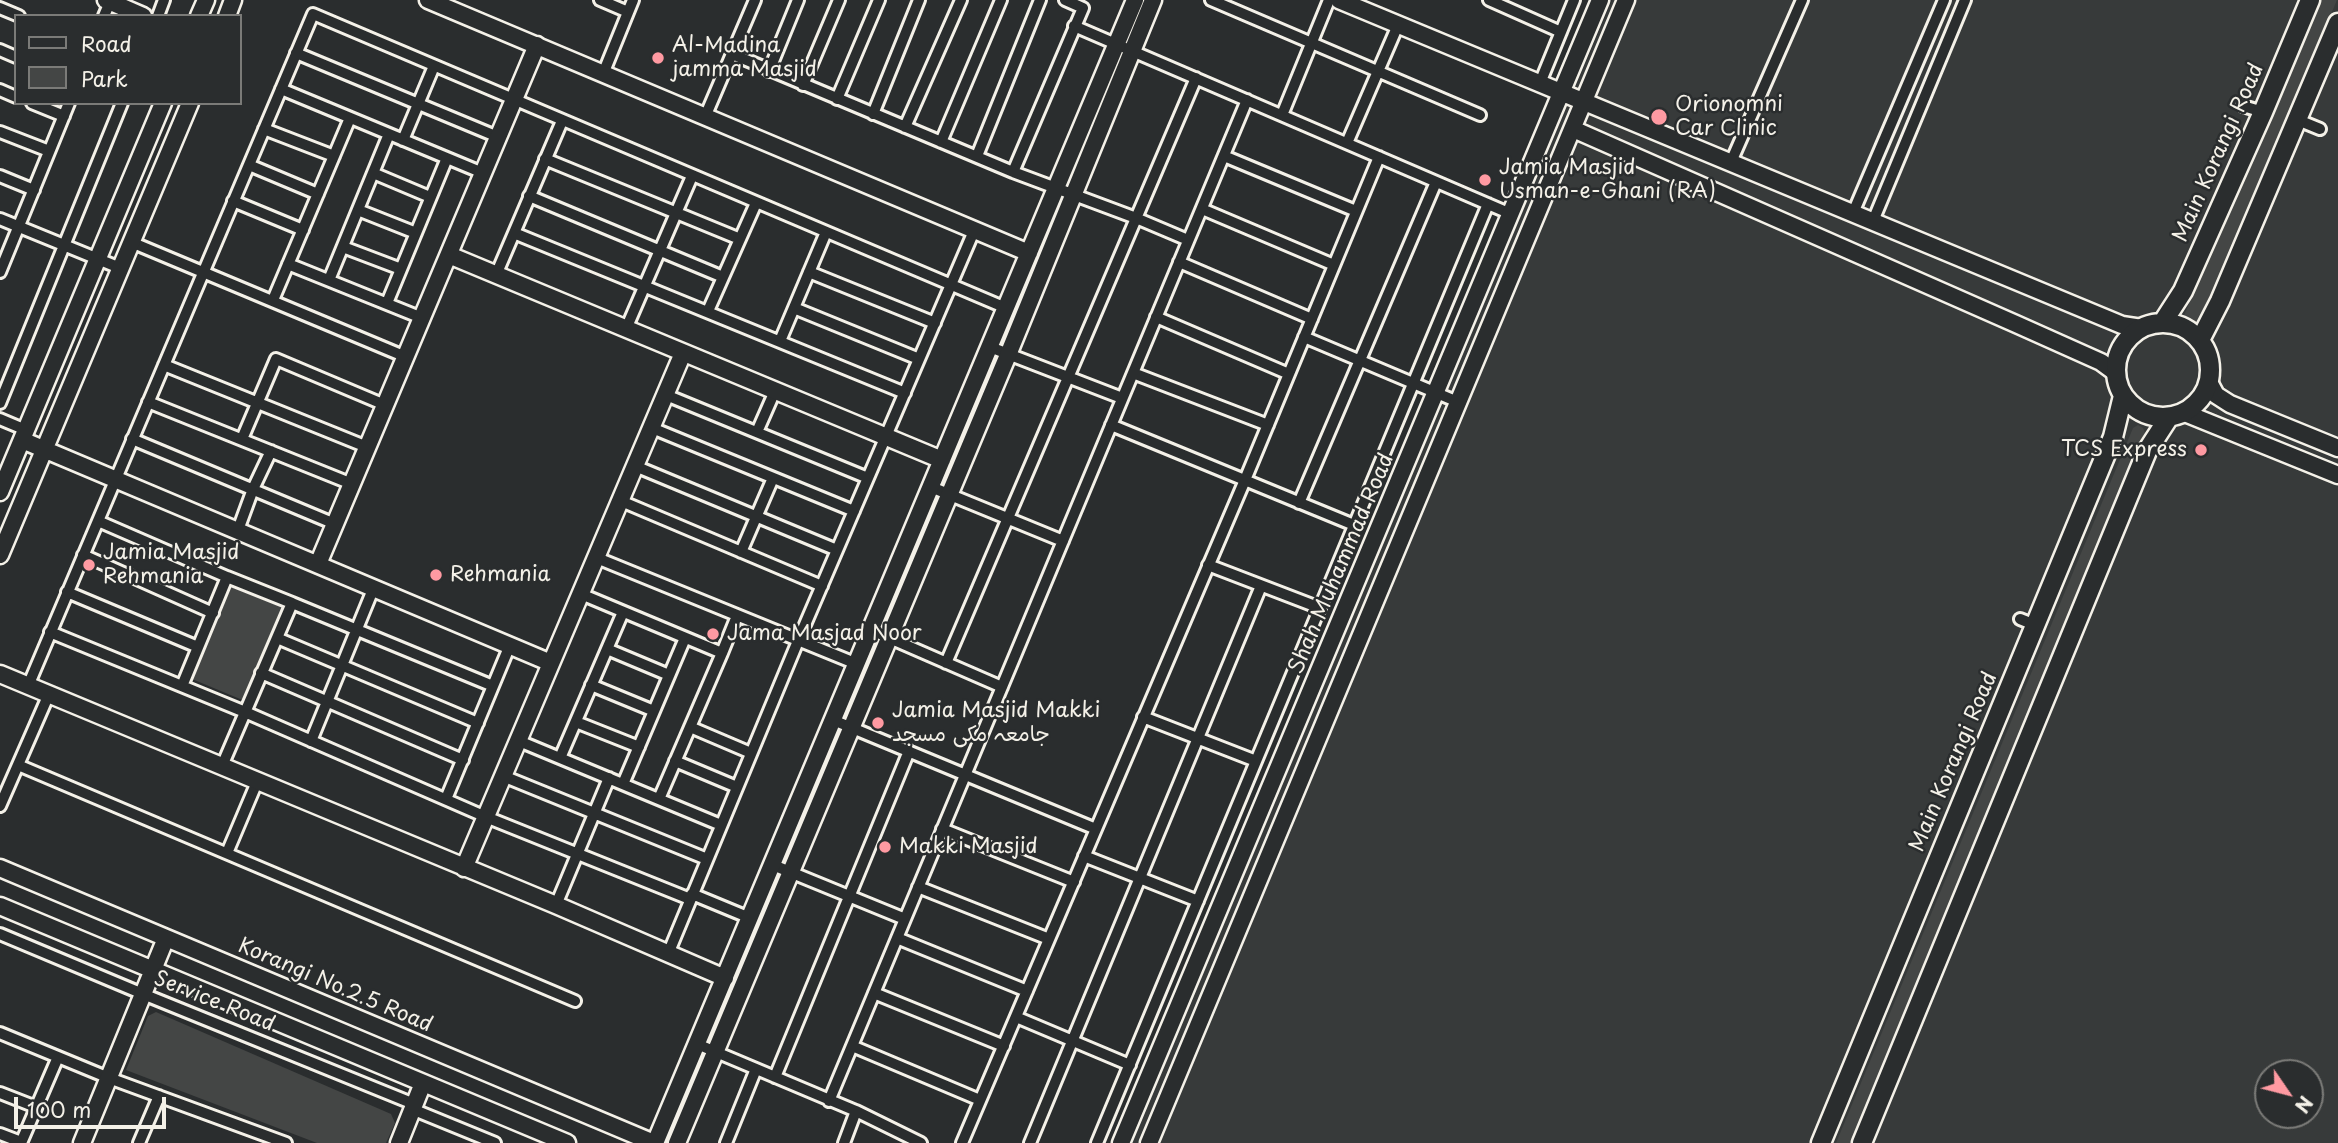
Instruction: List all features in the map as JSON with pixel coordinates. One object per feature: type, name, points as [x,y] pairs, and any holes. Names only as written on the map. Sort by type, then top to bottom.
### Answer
[{"type":"main road","name":"Main Korangi Road","points":[[2163,322],[2183,291],[2263,113],[2310,0]]},
{"type":"main road","points":[[2200,340],[2216,312],[2338,23]]},
{"type":"main road","points":[[1862,1143],[2147,451],[2177,415],[2202,397],[2209,382],[2210,362],[2200,340],[2189,330],[2163,322],[2142,328],[2131,336],[2122,346],[2116,373],[2123,396],[2132,406],[2156,417],[2177,415]]},
{"type":"main road","name":"Main Korangi Road","points":[[1821,1143],[2028,622],[2113,437],[2123,396]]},
{"type":"street","points":[[428,0],[1029,253]]},
{"type":"street","points":[[600,0],[628,12]]},
{"type":"street","points":[[603,74],[633,0]]},
{"type":"street","points":[[705,117],[755,0]]},
{"type":"street","points":[[769,71],[798,0]]},
{"type":"street","points":[[803,85],[839,0]]},
{"type":"street","points":[[836,99],[879,0]]},
{"type":"street","points":[[873,114],[919,0]]},
{"type":"street","points":[[905,127],[961,0]]},
{"type":"street","points":[[941,142],[1001,0]]},
{"type":"street","points":[[976,156],[1040,0]]},
{"type":"street","points":[[1013,172],[1085,4],[1065,0]]},
{"type":"street","points":[[677,1143],[1073,195],[1124,47],[1135,0]]},
{"type":"street","points":[[655,1143],[1029,253],[1124,47],[1153,0]]},
{"type":"street","points":[[1211,0],[1480,115]]},
{"type":"street","points":[[1282,115],[1329,0]]},
{"type":"street","points":[[1339,0],[2122,325],[2142,328]]},
{"type":"street","points":[[1489,0],[1561,32]]},
{"type":"street","points":[[1516,12],[1521,0]]},
{"type":"street","points":[[1540,83],[1574,0]]},
{"type":"street","name":"Shah Muhammad Road","points":[[1121,1143],[1600,0]]},
{"type":"street","name":"Shah Muhammad Road","points":[[1149,1143],[1626,0]]},
{"type":"street","points":[[1731,162],[1802,0]]},
{"type":"street","points":[[1853,213],[1944,0]]},
{"type":"street","points":[[1873,221],[1965,0]]},
{"type":"street","points":[[107,6],[136,14]]},
{"type":"street","points":[[27,685],[313,14],[1006,308]]},
{"type":"street","points":[[1347,143],[1398,25]]},
{"type":"street","points":[[1074,26],[1511,214]]},
{"type":"street","points":[[318,564],[537,45]]},
{"type":"street","points":[[296,53],[498,137]]},
{"type":"street","points":[[732,54],[1013,172],[1188,240]]},
{"type":"street","points":[[403,140],[434,66]]},
{"type":"street","points":[[946,663],[1196,78]]},
{"type":"street","points":[[281,89],[483,173]]},
{"type":"street","points":[[1563,92],[1573,129],[2040,334],[2101,362],[2116,373]]},
{"type":"street","points":[[829,1101],[1247,100]]},
{"type":"street","points":[[1900,102],[1920,110]]},
{"type":"street","points":[[37,105],[64,116]]},
{"type":"street","points":[[1,268],[68,105]]},
{"type":"street","points":[[0,403],[121,105]]},
{"type":"street","points":[[0,492],[162,105]]},
{"type":"street","points":[[0,555],[189,105]]},
{"type":"street","points":[[2243,106],[2263,113]]},
{"type":"street","points":[[272,300],[350,118]]},
{"type":"street","points":[[2298,120],[2320,129]]},
{"type":"street","points":[[496,275],[562,121]]},
{"type":"street","points":[[264,129],[334,156]]},
{"type":"street","points":[[0,132],[49,151]]},
{"type":"street","points":[[329,280],[389,134]]},
{"type":"street","points":[[1224,156],[1356,211]]},
{"type":"street","points":[[962,1143],[1245,480],[1379,157]]},
{"type":"street","points":[[387,303],[447,158]]},
{"type":"street","points":[[545,159],[740,239]]},
{"type":"street","points":[[249,165],[318,194]]},
{"type":"street","points":[[373,173],[430,197]]},
{"type":"street","points":[[0,176],[34,190]]},
{"type":"street","points":[[626,329],[692,176]]},
{"type":"street","points":[[1299,503],[1436,182]]},
{"type":"street","points":[[529,196],[723,277]]},
{"type":"street","points":[[233,201],[303,230]]},
{"type":"street","points":[[708,312],[756,203]]},
{"type":"street","points":[[1097,1143],[1488,204]]},
{"type":"street","points":[[1202,209],[1334,265]]},
{"type":"street","points":[[358,210],[415,233]]},
{"type":"street","points":[[0,219],[120,268]]},
{"type":"street","points":[[668,954],[798,641],[974,231]]},
{"type":"street","points":[[780,341],[826,232]]},
{"type":"street","points":[[514,233],[905,393]]},
{"type":"street","points":[[131,242],[406,357]]},
{"type":"street","points":[[343,247],[401,269]]},
{"type":"street","points":[[449,255],[942,460]]},
{"type":"street","points":[[1180,262],[1312,319]]},
{"type":"street","points":[[288,264],[422,318]]},
{"type":"street","points":[[809,272],[934,323]]},
{"type":"street","points":[[794,308],[919,359]]},
{"type":"street","points":[[1156,317],[1289,374]]},
{"type":"street","points":[[1304,337],[1458,402]]},
{"type":"street","points":[[990,348],[1122,398]]},
{"type":"street","points":[[464,869],[684,353]]},
{"type":"street","points":[[242,439],[276,359],[386,405]]},
{"type":"street","points":[[164,365],[368,447]]},
{"type":"street","points":[[1133,373],[1268,425]]},
{"type":"street","points":[[2209,382],[2216,395],[2230,404],[2338,448]]},
{"type":"street","points":[[757,432],[775,391]]},
{"type":"street","points":[[666,395],[868,478]]},
{"type":"street","points":[[148,402],[352,484]]},
{"type":"street","points":[[2177,415],[2338,475]]},
{"type":"street","points":[[0,419],[44,449],[551,663]]},
{"type":"street","points":[[1111,425],[1354,526]]},
{"type":"street","points":[[652,428],[854,511]]},
{"type":"street","points":[[132,439],[335,524]]},
{"type":"street","points":[[238,530],[271,451]]},
{"type":"street","points":[[635,466],[837,550]]},
{"type":"street","points":[[741,552],[773,478]]},
{"type":"street","points":[[931,487],[1063,541]]},
{"type":"street","points":[[621,501],[822,586]]},
{"type":"street","points":[[98,521],[493,686]]},
{"type":"street","points":[[83,555],[213,613]]},
{"type":"street","points":[[597,558],[857,664]]},
{"type":"street","points":[[1208,565],[1320,608]]},
{"type":"street","points":[[182,686],[227,577]]},
{"type":"street","points":[[1030,1143],[1261,586]]},
{"type":"street","points":[[312,741],[374,587]]},
{"type":"street","points":[[67,592],[198,647]]},
{"type":"street","points":[[581,594],[722,653]]},
{"type":"street","points":[[222,766],[292,603]]},
{"type":"street","points":[[560,758],[623,612]]},
{"type":"street","points":[[659,799],[737,616]]},
{"type":"street","points":[[871,630],[1002,687]]},
{"type":"street","points":[[50,632],[245,712],[486,817],[750,918]]},
{"type":"street","points":[[277,638],[478,723]]},
{"type":"street","points":[[623,784],[685,638]]},
{"type":"street","points":[[446,799],[510,645]]},
{"type":"street","points":[[607,649],[669,675]]},
{"type":"street","points":[[261,673],[463,760]]},
{"type":"street","points":[[0,674],[725,978]]},
{"type":"street","points":[[591,685],[654,712]]},
{"type":"street","points":[[0,806],[49,694]]},
{"type":"street","points":[[1143,717],[1256,761]]},
{"type":"street","points":[[833,720],[1096,829]]},
{"type":"street","points":[[576,722],[639,747]]},
{"type":"street","points":[[690,727],[751,753]]},
{"type":"street","points":[[519,741],[721,825]]},
{"type":"street","points":[[775,1077],[909,751]]},
{"type":"street","points":[[1284,756],[1307,765]]},
{"type":"street","points":[[675,761],[737,787]]},
{"type":"street","points":[[18,765],[575,1001]]},
{"type":"street","points":[[503,776],[707,859]]},
{"type":"street","points":[[556,905],[609,778]]},
{"type":"street","points":[[227,853],[257,782]]},
{"type":"street","points":[[942,830],[1074,882]]},
{"type":"street","points":[[1084,856],[1198,901]]},
{"type":"street","points":[[772,865],[905,919]]},
{"type":"street","name":"Korangi No.2.5 Road","points":[[0,868],[655,1143]]},
{"type":"street","points":[[918,887],[1049,939]]},
{"type":"street","points":[[0,906],[567,1143]]},
{"type":"street","name":"Service Road","points":[[0,934],[413,1106],[467,1138],[495,1143]]},
{"type":"street","points":[[82,1143],[166,938]]},
{"type":"street","points":[[897,938],[1027,991]]},
{"type":"street","points":[[874,993],[1004,1046]]},
{"type":"street","points":[[1016,1017],[1129,1065]]},
{"type":"street","points":[[0,1032],[263,1139],[286,1143]]},
{"type":"street","points":[[697,1044],[856,1111],[921,1143]]},
{"type":"street","points":[[852,1046],[980,1100]]},
{"type":"street","points":[[0,1134],[21,1143],[58,1057]]},
{"type":"street","points":[[726,1143],[756,1069]]},
{"type":"street","points":[[399,1143],[423,1083]]},
{"type":"street","points":[[0,1093],[36,1107]]},
{"type":"street","points":[[141,1143],[159,1096]]},
{"type":"street","points":[[844,1143],[856,1111]]},
{"type":"shaded area","points":[[1612,0],[2338,0],[2338,1143],[1128,1143]]},
{"type":"green space","points":[[2317,0],[2337,0],[2199,327],[2185,322],[2183,318]]},
{"type":"green space","points":[[2138,425],[2146,435],[1854,1143],[1836,1143],[2133,428]]},
{"type":"green space","points":[[232,584],[285,605],[245,701],[192,679]]},
{"type":"green space","points":[[156,1012],[391,1114],[395,1123],[386,1143],[317,1143],[126,1070],[148,1016]]},
{"type":"place","name":"Al-Madina jamma Masjid","points":[[658,58]]},
{"type":"place","name":"Orionomni Car Clinic","points":[[1659,117]]},
{"type":"place","name":"Jamia Masjid Usman-e-Ghani (RA)","points":[[1485,180]]},
{"type":"place","name":"TCS Express","points":[[2201,450]]},
{"type":"place","name":"Jamia Masjid Rehmania","points":[[89,565]]},
{"type":"place","name":"Rehmania","points":[[436,575]]},
{"type":"place","name":"Jama Masjad Noor","points":[[713,634]]},
{"type":"place","name":"Jamia Masjid Makki جامعہ مکی مسجد","points":[[878,723]]},
{"type":"place","name":"Makki Masjid","points":[[885,847]]}]
